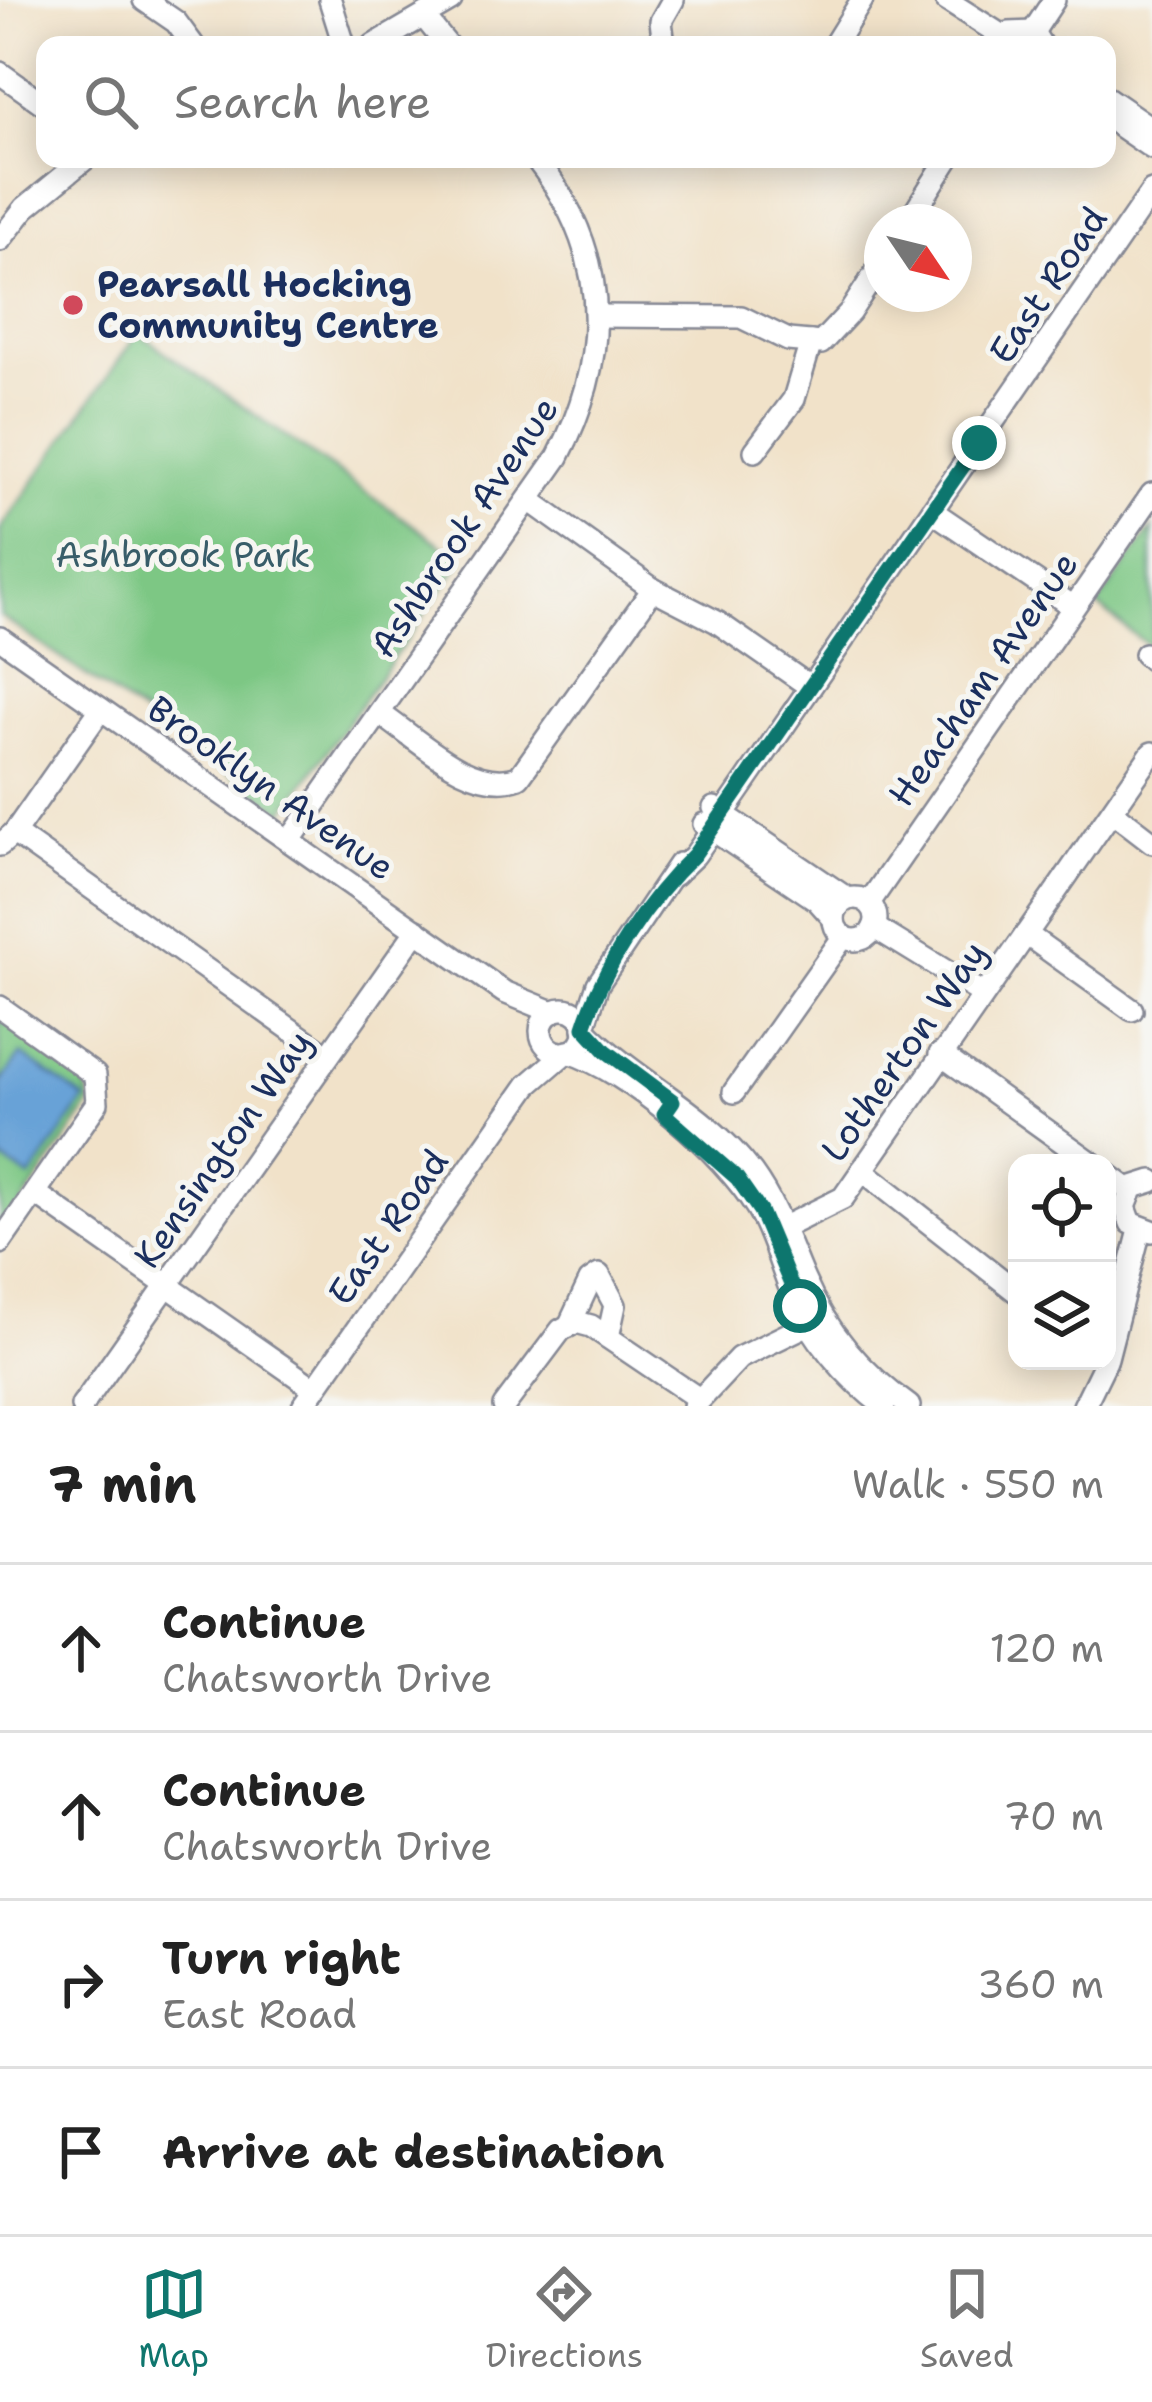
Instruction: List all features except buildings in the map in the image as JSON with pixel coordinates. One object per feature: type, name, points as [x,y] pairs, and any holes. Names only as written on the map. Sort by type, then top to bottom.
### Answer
[{"type":"street","points":[[144,0],[176,22],[186,36]]},
{"type":"street","points":[[330,0],[341,36]]},
{"type":"street","points":[[391,36],[451,0]]},
{"type":"street","points":[[663,36],[661,21],[673,0]]},
{"type":"street","points":[[840,36],[862,0]]},
{"type":"street","points":[[946,0],[995,36]]},
{"type":"street","points":[[1038,36],[1054,0]]},
{"type":"street","points":[[425,18],[440,36]]},
{"type":"street","points":[[0,73],[36,99]]},
{"type":"street","points":[[1116,104],[1152,129]]},
{"type":"street","points":[[1116,123],[1152,148]]},
{"type":"street","points":[[0,240],[26,208],[74,168]]},
{"type":"street","name":"Ashbrook Avenue","points":[[290,840],[529,500],[586,404],[596,316],[586,246],[568,199],[543,168]]},
{"type":"street","points":[[919,204],[942,168]]},
{"type":"street","name":"East Road","points":[[584,1028],[598,984],[932,512],[1152,189]]},
{"type":"street","points":[[596,316],[741,316],[788,340],[821,343],[864,290]]},
{"type":"street","points":[[755,451],[794,399],[811,342]]},
{"type":"street","name":"Heacham Avenue","points":[[734,1092],[839,928],[1152,494]]},
{"type":"street","points":[[529,500],[653,589],[717,622],[809,686]]},
{"type":"street","points":[[932,512],[1072,606]]},
{"type":"street","points":[[379,713],[471,776],[498,784],[519,777],[653,589]]},
{"type":"street","name":"Brooklyn Avenue","points":[[0,638],[549,1022]]},
{"type":"street","points":[[101,709],[7,839],[328,1056]]},
{"type":"street","name":"Lotherton Way","points":[[777,1231],[836,1204],[1152,753]]},
{"type":"street","points":[[1112,812],[1152,842]]},
{"type":"street","points":[[713,819],[859,901],[874,927],[983,994]]},
{"type":"street","points":[[713,819],[817,900],[839,928],[865,938],[874,927]]},
{"type":"street","name":"Kensington Way","points":[[82,1406],[417,930]]},
{"type":"street","name":"Lotherton Way","points":[[1026,934],[1132,1010]]},
{"type":"street","name":"East Road","points":[[528,1085],[549,1022],[598,984]]},
{"type":"street","points":[[0,1007],[95,1075],[100,1088],[98,1103],[0,1243]]},
{"type":"street","points":[[669,1107],[597,1064],[552,1050],[549,1022],[577,1015],[584,1028],[669,1107],[725,1164],[777,1231],[816,1321],[853,1381],[884,1406]]},
{"type":"street","points":[[566,1053],[581,1042],[584,1028]]},
{"type":"street","name":"East Road","points":[[309,1398],[528,1085],[566,1053]]},
{"type":"street","points":[[940,1054],[1079,1154]]},
{"type":"street","points":[[862,1170],[1008,1285]]},
{"type":"street","points":[[1116,1181],[1130,1191]]},
{"type":"street","points":[[1130,1191],[1152,1181]]},
{"type":"street","points":[[1116,1326],[1146,1231],[1126,1216],[1130,1191]]},
{"type":"street","points":[[35,1193],[309,1398]]},
{"type":"street","points":[[504,1406],[569,1326],[590,1281],[599,1275],[608,1283],[615,1305],[608,1337]]},
{"type":"street","points":[[569,1326],[584,1323],[608,1337],[696,1402],[739,1358],[816,1321]]},
{"type":"street","points":[[816,1321],[909,1406]]},
{"type":"street","points":[[1084,1406],[1100,1370]]},
{"type":"green space","name":"Ashbrook Park","points":[[138,333],[463,560],[284,812],[0,616],[0,530]]},
{"type":"green space","points":[[1152,528],[1152,649],[1097,605]]},
{"type":"green space","points":[[0,1018],[84,1077],[91,1104],[0,1235]]},
{"type":"water","points":[[21,1054],[85,1099],[30,1178],[0,1158],[0,1084]]},
{"type":"place","name":"Pearsall Hocking Community Centre","points":[[73,305]]},
{"type":"route","points":[[800,1306],[760,1211],[737,1178],[710,1149],[664,1114],[673,1101],[606,1051],[584,1027],[598,984],[674,875],[694,855],[979,443]]}]
